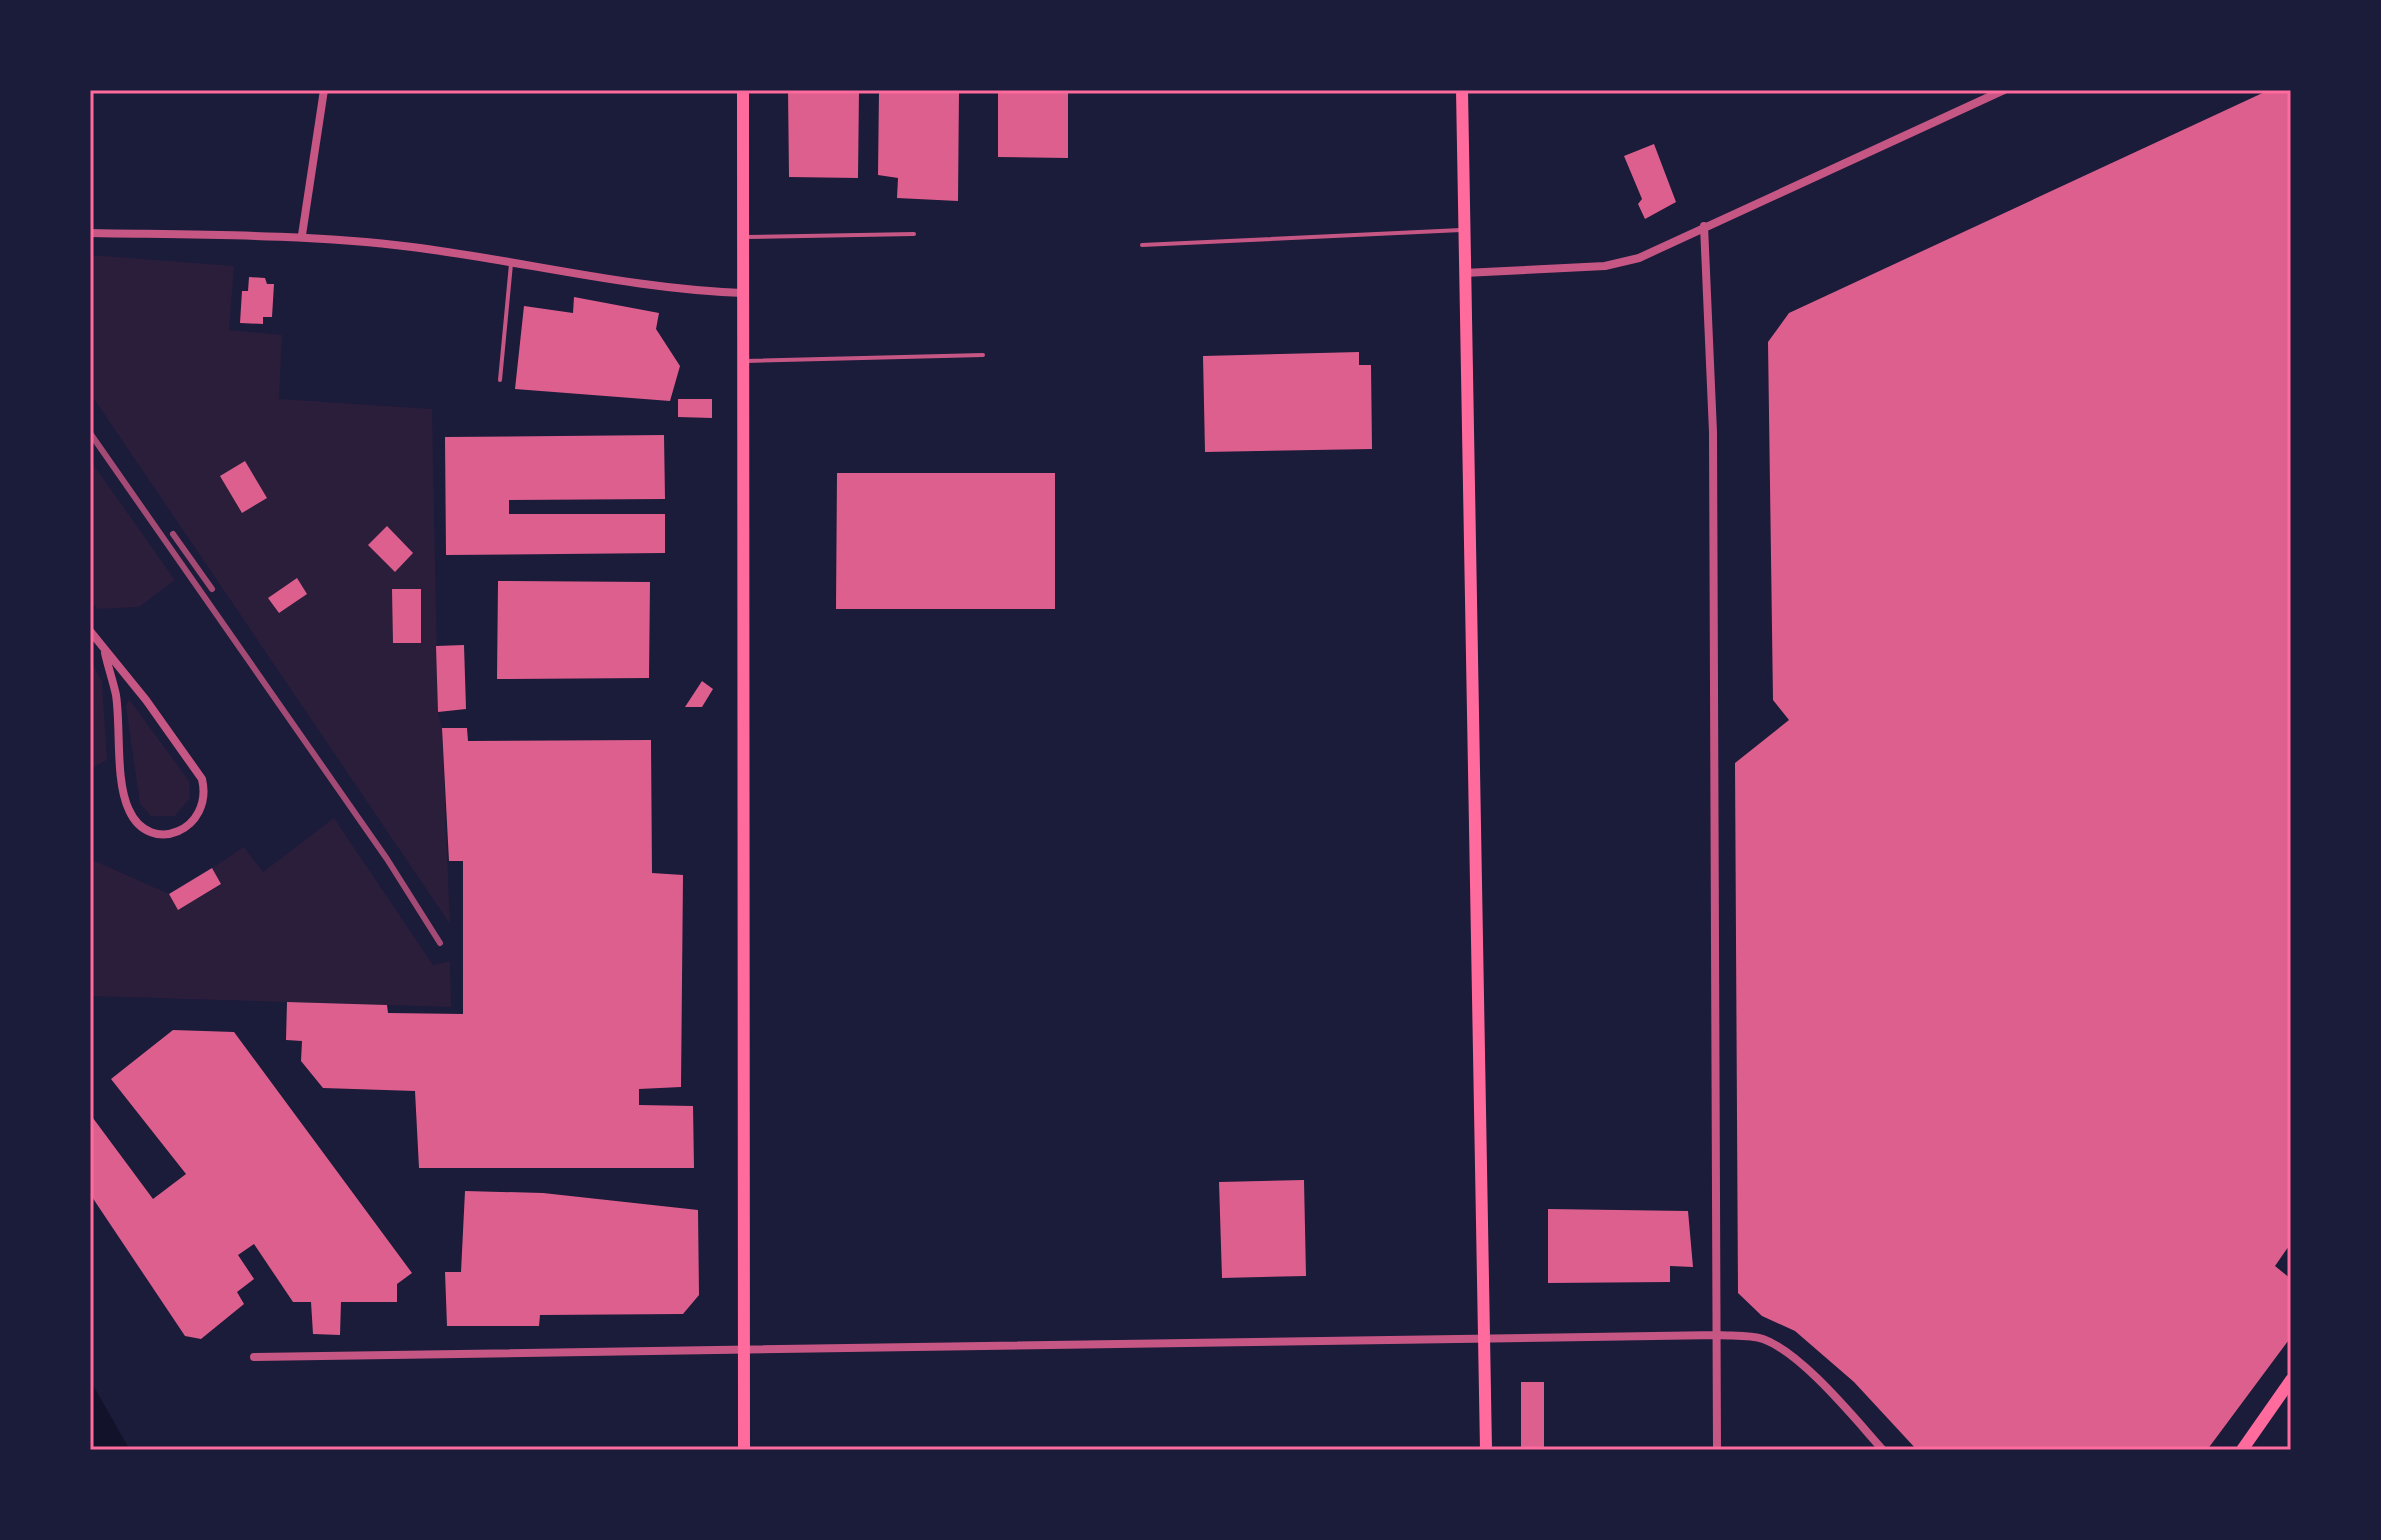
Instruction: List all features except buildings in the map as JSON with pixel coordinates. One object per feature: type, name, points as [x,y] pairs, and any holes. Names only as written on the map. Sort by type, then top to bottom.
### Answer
[{"type":"main road","points":[[743,90],[744,1450]]},
{"type":"main road","points":[[1462,90],[1486,1450]]},
{"type":"main road","points":[[2242,1450],[2291,1380]]},
{"type":"street","points":[[302,235],[324,90]]},
{"type":"street","points":[[1464,273],[1614,265],[1639,258],[2004,90]]},
{"type":"street","points":[[1704,226],[1713,417],[1719,1335],[1717,1450]]},
{"type":"street","points":[[90,233],[302,235],[512,262],[688,291],[743,293]]},
{"type":"street","points":[[90,631],[146,700],[202,779],[204,791],[199,814],[180,831],[155,833],[143,828],[127,807],[115,693],[105,653]]},
{"type":"street","points":[[254,1357],[1719,1335],[1764,1339],[1802,1365],[1833,1393],[1883,1450]]},
{"type":"lane","points":[[1142,245],[1464,230]]},
{"type":"lane","points":[[743,237],[914,234]]},
{"type":"lane","points":[[500,380],[512,262]]},
{"type":"lane","points":[[743,361],[983,355]]},
{"type":"shaded area","points":[[90,255],[234,266],[229,330],[282,335],[279,399],[432,409],[438,712],[442,728],[450,924],[90,393]]},
{"type":"shaded area","points":[[90,460],[175,580],[139,607],[97,609],[90,599]]},
{"type":"shaded area","points":[[90,659],[102,682],[107,760],[90,769]]},
{"type":"shaded area","points":[[129,699],[189,781],[190,798],[175,816],[151,816],[140,804],[126,707]]},
{"type":"shaded area","points":[[334,818],[433,965],[450,961],[451,1007],[90,996],[90,864],[95,861],[169,894],[179,909],[221,885],[212,868],[244,847],[263,872]]},
{"type":"shaded area","points":[[90,1380],[130,1450],[94,1450],[90,1442]]},
{"type":"railway","points":[[90,433],[387,859],[440,943]]},
{"type":"railway","points":[[173,534],[212,589]]}]
